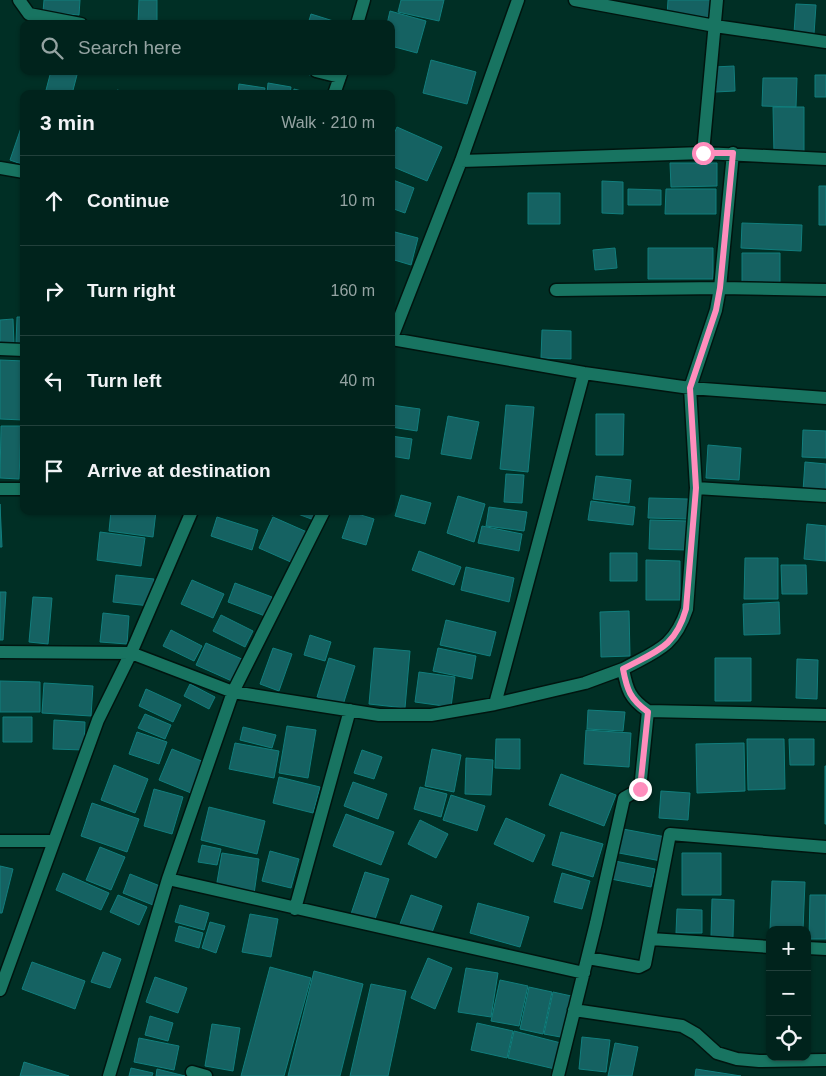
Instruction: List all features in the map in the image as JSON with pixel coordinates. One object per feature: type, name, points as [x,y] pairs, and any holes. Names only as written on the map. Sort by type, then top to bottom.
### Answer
[{"type":"street","points":[[20,0],[29,14],[60,20]]},
{"type":"street","points":[[357,20],[364,0]]},
{"type":"street","points":[[395,330],[461,162],[518,0]]},
{"type":"street","points":[[575,0],[715,26],[826,42]]},
{"type":"street","points":[[703,153],[718,0]]},
{"type":"street","points":[[335,90],[341,75]]},
{"type":"street","points":[[461,162],[703,153],[826,159]]},
{"type":"street","points":[[0,652],[131,653],[233,692],[379,715],[432,715],[495,704],[585,683],[623,669],[667,645],[682,625],[689,593],[696,488],[690,388],[716,310],[720,288],[733,153]]},
{"type":"street","points":[[0,168],[20,171]]},
{"type":"street","points":[[556,290],[720,288],[826,290]]},
{"type":"street","points":[[395,341],[584,373],[690,388],[826,398]]},
{"type":"street","points":[[0,349],[20,350]]},
{"type":"street","points":[[495,704],[584,373]]},
{"type":"street","points":[[696,488],[826,496]]},
{"type":"street","points":[[0,489],[20,489]]},
{"type":"street","points":[[0,990],[98,720],[131,653],[190,515]]},
{"type":"street","points":[[109,1076],[168,879],[233,692],[322,515]]},
{"type":"street","points":[[623,669],[626,686],[634,702],[648,712],[826,715]]},
{"type":"street","points":[[295,909],[350,710]]},
{"type":"street","points":[[558,1076],[588,958],[624,798],[640,789],[648,712]]},
{"type":"street","points":[[588,958],[631,966],[643,966],[648,955],[670,834],[826,847]]},
{"type":"street","points":[[0,841],[53,841]]},
{"type":"street","points":[[168,879],[584,973]]},
{"type":"street","points":[[651,939],[766,947]]},
{"type":"street","points":[[811,948],[826,949]]},
{"type":"street","points":[[574,1010],[682,1026],[696,1034],[717,1053],[737,1059],[759,1061],[826,1060]]},
{"type":"street","points":[[192,1072],[206,1076]]},
{"type":"building","points":[[44,0],[80,0],[79,15],[43,12]]},
{"type":"building","points":[[139,0],[157,0],[157,20],[138,20]]},
{"type":"building","points":[[401,0],[444,0],[439,21],[398,12]]},
{"type":"building","points":[[668,0],[712,0],[711,19],[667,16]]},
{"type":"building","points":[[796,4],[816,5],[814,34],[794,33]]},
{"type":"building","points":[[390,11],[426,21],[417,53],[395,47],[395,20],[388,20]]},
{"type":"building","points":[[311,14],[330,20],[309,20]]},
{"type":"building","points":[[431,60],[476,72],[467,104],[423,93]]},
{"type":"building","points":[[734,66],[735,91],[715,92],[714,67]]},
{"type":"building","points":[[50,75],[77,75],[73,90],[46,90]]},
{"type":"building","points":[[310,75],[327,75],[325,80]]},
{"type":"building","points":[[815,75],[826,75],[826,97],[815,97]]},
{"type":"building","points":[[763,78],[797,78],[796,107],[762,106]]},
{"type":"building","points":[[268,83],[291,87],[291,90],[267,90]]},
{"type":"building","points":[[239,84],[265,88],[265,90],[238,90]]},
{"type":"building","points":[[773,107],[804,107],[804,154],[774,154]]},
{"type":"building","points":[[397,127],[442,147],[427,181],[395,168],[395,132]]},
{"type":"building","points":[[20,131],[20,164],[10,160]]},
{"type":"building","points":[[670,163],[717,163],[717,186],[671,187]]},
{"type":"building","points":[[395,181],[414,188],[405,213],[395,209]]},
{"type":"building","points":[[602,181],[623,182],[623,214],[602,213]]},
{"type":"building","points":[[819,186],[826,186],[826,225],[819,225]]},
{"type":"building","points":[[628,189],[661,190],[661,205],[628,205]]},
{"type":"building","points":[[666,189],[716,189],[716,214],[665,214]]},
{"type":"building","points":[[528,193],[560,193],[560,224],[528,224]]},
{"type":"building","points":[[742,223],[802,225],[801,251],[741,248]]},
{"type":"building","points":[[395,232],[418,238],[411,265],[395,260]]},
{"type":"building","points":[[615,248],[617,268],[595,270],[593,250]]},
{"type":"building","points":[[648,248],[713,248],[713,279],[648,279]]},
{"type":"building","points":[[742,253],[780,253],[780,282],[742,282]]},
{"type":"building","points":[[17,317],[20,317],[20,343],[16,343]]},
{"type":"building","points":[[13,319],[14,344],[0,345],[0,320]]},
{"type":"building","points":[[542,330],[571,331],[571,359],[541,358]]},
{"type":"building","points":[[0,360],[20,361],[20,420],[0,419]]},
{"type":"building","points":[[506,405],[534,407],[528,472],[500,469]]},
{"type":"building","points":[[395,406],[420,409],[417,431],[395,428]]},
{"type":"building","points":[[596,414],[624,414],[623,455],[596,455]]},
{"type":"building","points":[[448,416],[479,422],[471,459],[441,454]]},
{"type":"building","points":[[1,426],[20,426],[19,479],[0,478]]},
{"type":"building","points":[[803,430],[826,431],[826,458],[802,457]]},
{"type":"building","points":[[395,437],[412,439],[409,459],[395,457]]},
{"type":"building","points":[[708,445],[741,448],[739,480],[706,478]]},
{"type":"building","points":[[805,462],[826,464],[826,493],[803,491]]},
{"type":"building","points":[[506,474],[524,475],[522,503],[504,502]]},
{"type":"building","points":[[596,476],[631,480],[629,503],[593,499]]},
{"type":"building","points":[[401,495],[431,503],[425,524],[395,516]]},
{"type":"building","points":[[458,496],[485,504],[474,542],[447,533]]},
{"type":"building","points":[[649,498],[688,499],[688,519],[648,518]]},
{"type":"building","points":[[591,501],[635,507],[633,525],[588,520]]},
{"type":"building","points":[[0,504],[2,547],[0,547]]},
{"type":"building","points":[[489,507],[527,512],[524,531],[486,526]]},
{"type":"building","points":[[111,515],[156,515],[153,537],[109,531]]},
{"type":"building","points":[[301,515],[316,515],[314,520]]},
{"type":"building","points":[[350,515],[361,515],[374,519],[366,545],[342,538]]},
{"type":"building","points":[[217,517],[258,530],[252,550],[211,536]]},
{"type":"building","points":[[273,517],[307,532],[293,563],[259,548]]},
{"type":"building","points":[[650,520],[688,521],[687,550],[649,549]]},
{"type":"building","points":[[807,524],[826,526],[826,561],[804,559]]},
{"type":"building","points":[[482,526],[522,534],[519,551],[478,543]]},
{"type":"building","points":[[100,532],[145,538],[141,566],[97,560]]},
{"type":"building","points":[[419,551],[461,567],[454,585],[412,570]]},
{"type":"building","points":[[610,553],[637,553],[637,581],[610,581]]},
{"type":"building","points":[[745,558],[778,558],[778,599],[744,599]]},
{"type":"building","points":[[646,560],[680,561],[680,600],[646,600]]},
{"type":"building","points":[[781,565],[806,565],[807,594],[782,594]]},
{"type":"building","points":[[466,567],[514,578],[509,602],[461,590]]},
{"type":"building","points":[[116,575],[154,579],[150,606],[113,602]]},
{"type":"building","points":[[192,580],[224,594],[213,618],[181,604]]},
{"type":"building","points":[[235,583],[272,597],[265,616],[228,602]]},
{"type":"building","points":[[0,592],[6,592],[3,640],[0,640]]},
{"type":"building","points":[[33,597],[52,598],[48,644],[29,642]]},
{"type":"building","points":[[779,602],[780,634],[744,635],[743,604]]},
{"type":"building","points":[[629,611],[630,656],[601,657],[600,612]]},
{"type":"building","points":[[103,613],[129,616],[127,644],[100,642]]},
{"type":"building","points":[[221,615],[253,631],[245,647],[213,631]]},
{"type":"building","points":[[446,620],[496,632],[490,656],[440,645]]},
{"type":"building","points":[[171,630],[202,646],[194,661],[163,646]]},
{"type":"building","points":[[310,635],[331,642],[325,661],[304,655]]},
{"type":"building","points":[[206,643],[244,660],[234,682],[196,665]]},
{"type":"building","points":[[273,648],[292,654],[279,691],[260,684]]},
{"type":"building","points":[[374,648],[410,651],[405,708],[369,704]]},
{"type":"building","points":[[438,648],[476,656],[472,679],[433,671]]},
{"type":"building","points":[[329,658],[355,666],[343,705],[317,697]]},
{"type":"building","points":[[715,658],[751,658],[751,701],[715,701]]},
{"type":"building","points":[[797,659],[818,660],[817,699],[796,698]]},
{"type":"building","points":[[419,672],[455,677],[451,707],[415,702]]},
{"type":"building","points":[[0,681],[40,682],[40,712],[0,712]]},
{"type":"building","points":[[44,683],[93,686],[91,716],[42,713]]},
{"type":"building","points":[[190,684],[215,697],[209,709],[184,696]]},
{"type":"building","points":[[146,689],[181,705],[173,722],[139,706]]},
{"type":"building","points":[[588,710],[625,712],[623,731],[587,729]]},
{"type":"building","points":[[145,714],[171,725],[165,739],[138,728]]},
{"type":"building","points":[[3,717],[32,717],[32,742],[3,742]]},
{"type":"building","points":[[54,720],[85,722],[84,750],[53,749]]},
{"type":"building","points":[[287,726],[316,730],[308,778],[279,773]]},
{"type":"building","points":[[243,727],[276,735],[272,748],[240,740]]},
{"type":"building","points":[[586,730],[631,733],[629,767],[584,764]]},
{"type":"building","points":[[137,732],[167,742],[159,764],[129,754]]},
{"type":"building","points":[[496,739],[520,739],[520,769],[495,768]]},
{"type":"building","points":[[747,739],[784,739],[785,789],[748,790]]},
{"type":"building","points":[[789,739],[814,739],[814,765],[790,765]]},
{"type":"building","points":[[235,743],[279,751],[274,778],[229,769]]},
{"type":"building","points":[[744,743],[745,791],[697,793],[696,744]]},
{"type":"building","points":[[172,749],[204,762],[191,793],[159,780]]},
{"type":"building","points":[[432,749],[461,755],[454,792],[425,786]]},
{"type":"building","points":[[362,750],[382,757],[374,779],[354,773]]},
{"type":"building","points":[[466,758],[493,760],[491,795],[465,794]]},
{"type":"building","points":[[114,765],[148,779],[135,813],[101,800]]},
{"type":"building","points":[[826,766],[826,824],[825,824]]},
{"type":"building","points":[[561,774],[616,795],[604,826],[549,805]]},
{"type":"building","points":[[279,777],[320,787],[313,813],[273,803]]},
{"type":"building","points":[[353,782],[387,794],[378,819],[344,806]]},
{"type":"building","points":[[420,787],[447,794],[441,817],[414,809]]},
{"type":"building","points":[[154,789],[183,797],[172,834],[144,826]]},
{"type":"building","points":[[661,791],[690,793],[688,820],[659,818]]},
{"type":"building","points":[[451,795],[485,806],[477,831],[443,820]]},
{"type":"building","points":[[92,803],[139,819],[127,852],[81,836]]},
{"type":"building","points":[[209,807],[265,821],[257,854],[201,840]]},
{"type":"building","points":[[346,814],[394,832],[381,865],[333,846]]},
{"type":"building","points":[[506,818],[545,835],[533,862],[494,844]]},
{"type":"building","points":[[420,820],[448,834],[436,858],[408,844]]},
{"type":"building","points":[[623,829],[666,837],[661,861],[619,853]]},
{"type":"building","points":[[561,832],[603,844],[593,877],[552,865]]},
{"type":"building","points":[[202,845],[221,849],[217,865],[198,862]]},
{"type":"building","points":[[100,847],[125,857],[111,890],[86,880]]},
{"type":"building","points":[[270,851],[299,859],[291,888],[262,881]]},
{"type":"building","points":[[222,853],[259,859],[254,894],[216,888]]},
{"type":"building","points":[[682,853],[721,853],[721,895],[682,895]]},
{"type":"building","points":[[615,861],[655,869],[651,887],[611,879]]},
{"type":"building","points":[[0,866],[13,869],[2,913],[0,913]]},
{"type":"building","points":[[365,872],[389,879],[373,925],[350,917]]},
{"type":"building","points":[[63,873],[109,893],[101,910],[56,890]]},
{"type":"building","points":[[562,873],[590,881],[582,909],[554,902]]},
{"type":"building","points":[[130,874],[165,888],[158,907],[123,893]]},
{"type":"building","points":[[772,881],[805,882],[803,926],[770,926]]},
{"type":"building","points":[[118,895],[147,907],[139,925],[110,912]]},
{"type":"building","points":[[411,895],[442,906],[431,935],[400,924]]},
{"type":"building","points":[[810,895],[826,895],[826,939],[811,939],[811,926],[809,926]]},
{"type":"building","points":[[712,899],[734,900],[733,937],[711,936]]},
{"type":"building","points":[[478,903],[529,917],[520,947],[470,933]]},
{"type":"building","points":[[180,905],[209,913],[204,930],[175,922]]},
{"type":"building","points":[[677,909],[702,910],[702,933],[676,933]]},
{"type":"building","points":[[250,914],[278,919],[271,957],[242,952]]},
{"type":"building","points":[[210,922],[225,926],[216,953],[202,948]]},
{"type":"building","points":[[179,926],[203,933],[199,948],[175,941]]},
{"type":"building","points":[[103,952],[121,959],[110,988],[91,982]]},
{"type":"building","points":[[428,958],[452,968],[435,1009],[411,998]]},
{"type":"building","points":[[32,962],[85,981],[75,1009],[22,989]]},
{"type":"building","points":[[270,967],[311,978],[284,1076],[241,1076]]},
{"type":"building","points":[[466,968],[498,973],[491,1017],[458,1012]]},
{"type":"building","points":[[314,971],[363,984],[340,1076],[288,1076]]},
{"type":"building","points":[[155,977],[187,988],[178,1013],[146,1002]]},
{"type":"building","points":[[500,980],[528,986],[519,1026],[491,1021]]},
{"type":"building","points":[[371,984],[406,991],[388,1076],[350,1076]]},
{"type":"building","points":[[529,987],[552,992],[543,1034],[520,1029]]},
{"type":"building","points":[[553,992],[576,997],[566,1038],[544,1034]]},
{"type":"building","points":[[150,1016],[173,1023],[168,1041],[145,1035]]},
{"type":"building","points":[[477,1023],[513,1031],[507,1058],[471,1050]]},
{"type":"building","points":[[212,1024],[240,1028],[233,1071],[205,1066]]},
{"type":"building","points":[[514,1031],[561,1043],[555,1069],[508,1058]]},
{"type":"building","points":[[582,1037],[610,1040],[606,1072],[579,1069]]},
{"type":"building","points":[[139,1038],[179,1046],[174,1070],[134,1062]]},
{"type":"building","points":[[615,1043],[638,1047],[632,1076],[608,1076]]},
{"type":"building","points":[[24,1062],[69,1076],[20,1076]]},
{"type":"building","points":[[131,1068],[153,1073],[152,1076],[129,1076]]},
{"type":"building","points":[[157,1069],[185,1076],[156,1076]]},
{"type":"building","points":[[696,1069],[741,1076],[695,1076]]},
{"type":"route","points":[[640,789],[648,712],[634,702],[626,686],[623,669],[667,645],[682,625],[689,593],[696,488],[690,388],[716,310],[720,288],[733,153],[703,153]]}]
